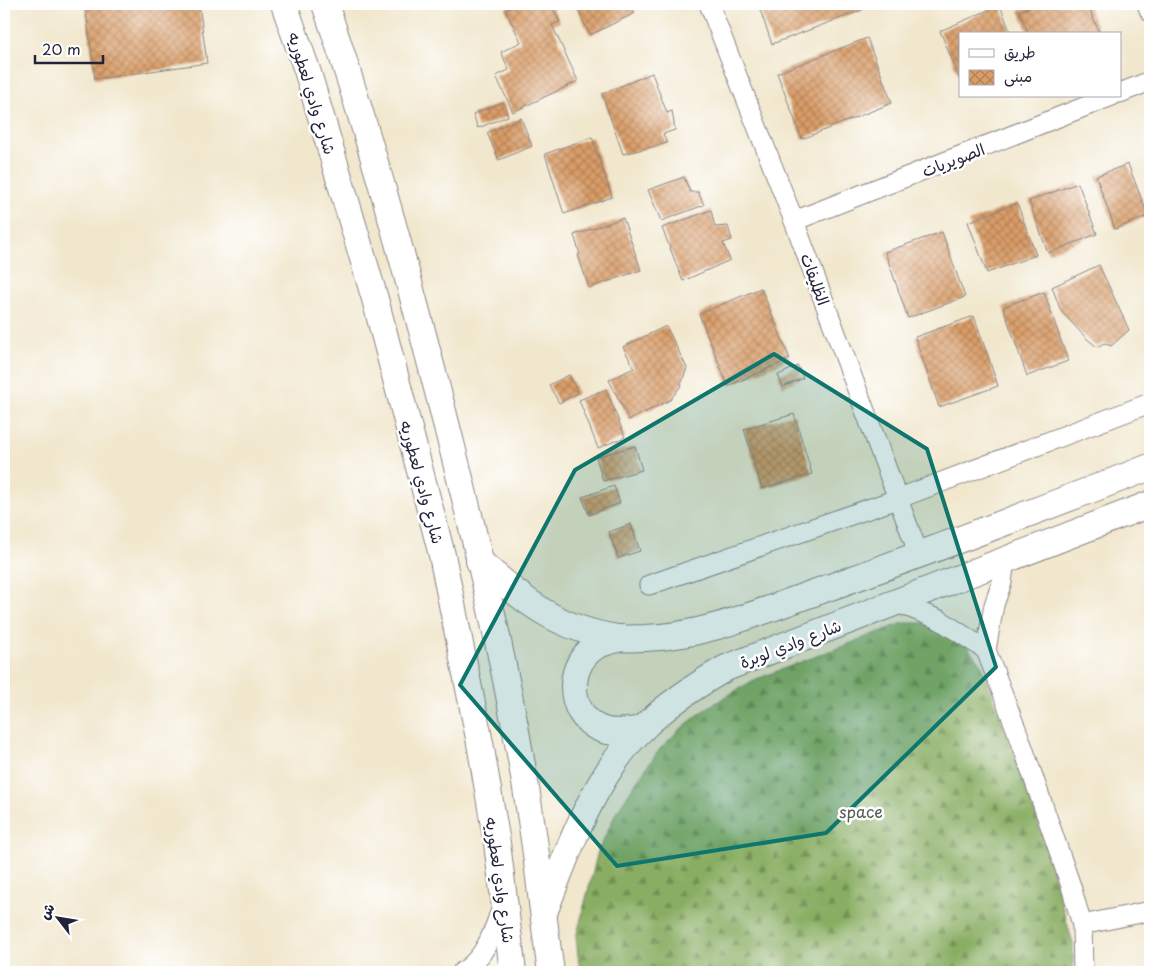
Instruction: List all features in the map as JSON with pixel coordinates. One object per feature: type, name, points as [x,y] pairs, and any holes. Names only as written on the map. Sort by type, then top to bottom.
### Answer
[{"type":"street","name":"شارع وادي لعطوريه","points":[[284,4],[308,73],[375,299],[442,555],[497,843],[513,972]]},
{"type":"street","points":[[324,4],[349,74],[394,224],[457,462],[498,642],[515,729],[533,834],[542,916],[551,972]]},
{"type":"street","name":"الظليفات","points":[[709,4],[794,221],[919,556]]},
{"type":"street","points":[[1147,4],[1150,12]]},
{"type":"street","points":[[1122,92],[1150,81]]},
{"type":"street","name":"الصويريات","points":[[794,221],[1107,98]]},
{"type":"street","points":[[649,586],[897,499],[1150,403]]},
{"type":"street","points":[[480,561],[508,587],[542,612],[563,623],[586,632],[621,638],[668,637],[714,628],[919,556],[1150,467]]},
{"type":"street","name":"شارع وادي لوبرة","points":[[542,916],[565,857],[584,816],[617,758],[642,729],[695,686],[726,668],[1150,504]]},
{"type":"street","points":[[1005,560],[1002,582],[994,605],[986,650],[1020,739],[1071,886],[1082,925],[1083,972]]},
{"type":"street","points":[[895,602],[940,620],[986,650]]},
{"type":"street","points":[[621,638],[594,647],[582,659],[574,675],[573,693],[579,709],[590,723],[606,731],[623,733],[642,729]]},
{"type":"street","points":[[462,972],[480,957],[484,951],[491,938],[504,900]]},
{"type":"street","points":[[1082,925],[1150,911]]},
{"type":"highlighted area","points":[[774,354],[927,449],[996,667],[826,833],[617,866],[460,685],[575,470]]},
{"type":"green space","name":"space","points":[[903,623],[924,623],[945,632],[966,645],[982,666],[1038,821],[1073,944],[1073,972],[580,972],[576,938],[598,851],[616,813],[660,749],[678,731],[707,708],[754,680]]},
{"type":"building","points":[[85,4],[199,4],[207,63],[95,79]]},
{"type":"building","points":[[517,4],[551,4],[560,22],[552,25],[578,81],[513,112],[496,76],[509,70],[501,52],[521,42],[505,9]]},
{"type":"building","points":[[575,4],[631,4],[635,13],[590,35]]},
{"type":"building","points":[[758,4],[860,4],[862,10],[772,44]]},
{"type":"building","points":[[1036,4],[1087,4],[1099,32],[1028,32],[1019,11]]},
{"type":"building","points":[[1000,5],[1010,32],[959,32],[959,77],[940,31]]},
{"type":"building","points":[[867,38],[892,103],[802,139],[777,73]]},
{"type":"building","points":[[652,73],[667,113],[672,111],[675,130],[663,134],[667,143],[623,154],[602,94]]},
{"type":"building","points":[[503,102],[508,116],[478,128],[473,114]]},
{"type":"building","points":[[521,118],[532,146],[499,160],[487,133]]},
{"type":"building","points":[[592,137],[612,197],[564,214],[545,154]]},
{"type":"building","points":[[1128,164],[1148,216],[1115,229],[1096,176]]},
{"type":"building","points":[[684,177],[690,192],[698,192],[704,205],[661,221],[648,190]]},
{"type":"building","points":[[1078,183],[1097,234],[1048,253],[1029,201]]},
{"type":"building","points":[[1017,203],[1036,255],[987,273],[968,222]]},
{"type":"building","points":[[711,210],[715,227],[728,226],[732,240],[723,243],[730,260],[683,281],[662,228]]},
{"type":"building","points":[[623,218],[641,270],[589,288],[578,255],[580,254],[574,235]]},
{"type":"building","points":[[942,232],[965,297],[908,318],[885,252]]},
{"type":"building","points":[[1099,265],[1129,330],[1111,346],[1104,343],[1097,347],[1061,311],[1052,287]]},
{"type":"building","points":[[761,288],[790,359],[728,386],[699,314]]},
{"type":"building","points":[[1044,292],[1068,361],[1027,376],[1003,307]]},
{"type":"building","points":[[974,316],[998,386],[939,407],[915,337]]},
{"type":"building","points":[[666,326],[687,368],[680,387],[670,400],[629,420],[609,380],[634,368],[623,347]]},
{"type":"building","points":[[798,366],[803,378],[783,387],[778,375]]},
{"type":"building","points":[[569,375],[578,393],[559,403],[549,385]]},
{"type":"building","points":[[606,389],[625,437],[598,448],[579,400]]},
{"type":"building","points":[[794,414],[812,474],[762,489],[744,429]]},
{"type":"building","points":[[635,446],[642,470],[603,481],[596,457]]},
{"type":"building","points":[[614,486],[620,503],[589,515],[582,497]]},
{"type":"building","points":[[631,524],[640,551],[618,558],[609,532]]}]
